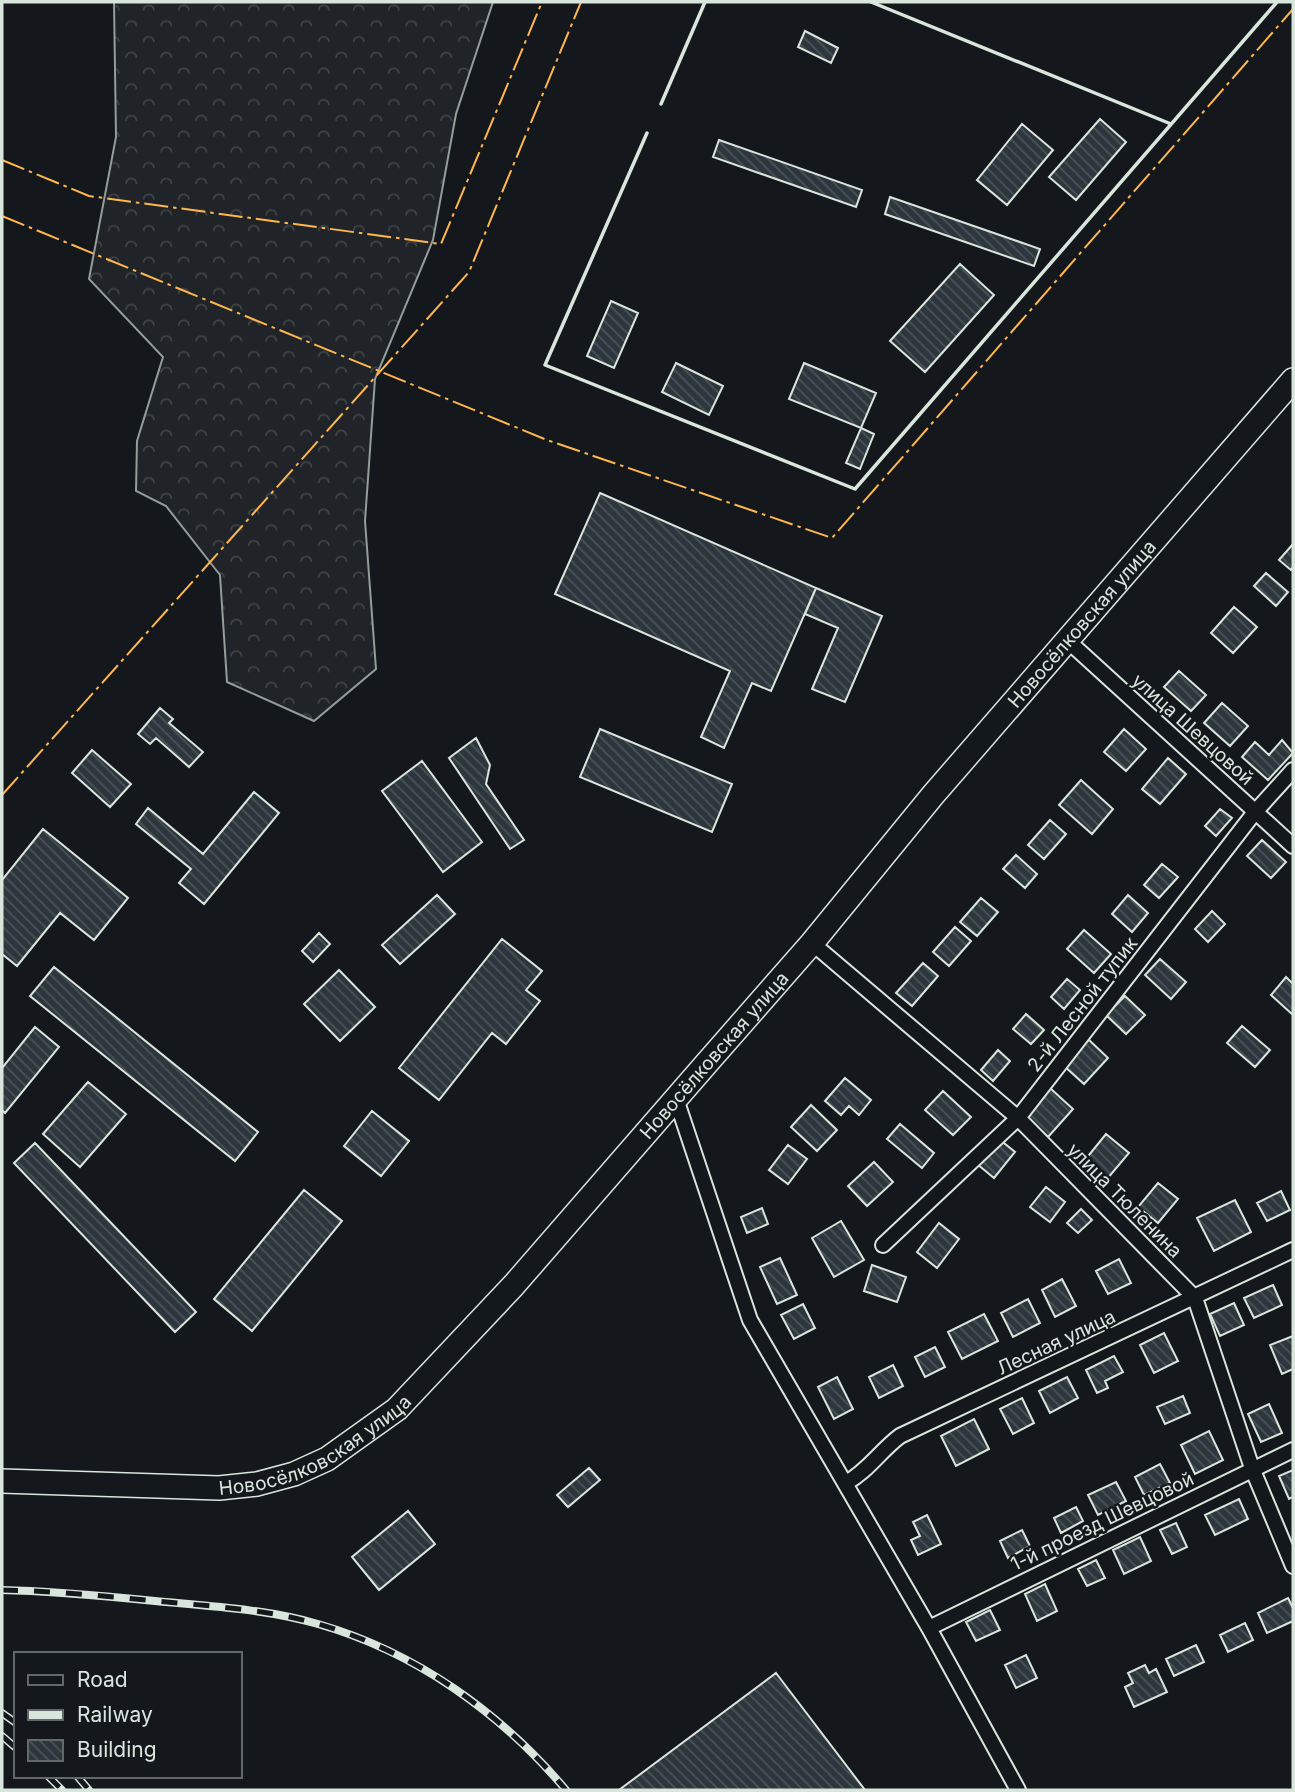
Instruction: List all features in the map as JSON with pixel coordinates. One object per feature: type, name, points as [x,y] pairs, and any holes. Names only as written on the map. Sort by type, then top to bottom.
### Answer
[{"type":"main road","name":"Новосёлковская улица","points":[[2,1481],[219,1488],[257,1484],[294,1474],[327,1459],[397,1409],[513,1286],[812,943],[933,795],[1293,380]]},
{"type":"street","name":"улица Шевцовой","points":[[1067,640],[1293,846]]},
{"type":"street","name":"2-й Лесной тупик","points":[[883,1245],[1018,1118],[1255,812],[1293,770]]},
{"type":"street","name":"улица Тюленина","points":[[812,943],[1018,1118],[1195,1298],[1252,1468],[1293,1566]]},
{"type":"street","points":[[676,1099],[750,1320],[929,1628],[1018,1790]]},
{"type":"street","name":"Лесная улица","points":[[846,1483],[862,1474],[883,1448],[900,1436],[1293,1250]]},
{"type":"street","name":"1-й проезд Шевцовой","points":[[929,1628],[1293,1450]]},
{"type":"green space","points":[[114,2],[493,2],[456,114],[433,240],[375,379],[365,521],[376,669],[314,721],[227,682],[220,575],[166,506],[136,491],[137,441],[163,357],[89,279],[116,137]]},
{"type":"building","points":[[805,31],[838,48],[831,63],[798,47]]},
{"type":"building","points":[[1100,119],[1126,142],[1076,200],[1049,177]]},
{"type":"building","points":[[1022,124],[1053,150],[1007,205],[977,180]]},
{"type":"building","points":[[719,140],[862,190],[856,207],[713,157]]},
{"type":"building","points":[[890,197],[1040,249],[1034,266],[885,214]]},
{"type":"building","points":[[960,264],[994,295],[925,372],[890,341]]},
{"type":"building","points":[[611,301],[638,313],[614,368],[587,356]]},
{"type":"building","points":[[676,363],[723,386],[709,415],[662,392]]},
{"type":"building","points":[[804,363],[876,393],[861,428],[789,399]]},
{"type":"building","points":[[861,428],[874,434],[860,469],[846,463]]},
{"type":"building","points":[[600,493],[816,588],[771,691],[752,683],[724,748],[701,737],[730,671],[555,594]]},
{"type":"building","points":[[1293,544],[1293,567],[1291,570],[1279,560]]},
{"type":"building","points":[[1266,573],[1288,592],[1276,606],[1254,586]]},
{"type":"building","points":[[816,588],[882,616],[845,702],[812,689],[838,628],[805,614]]},
{"type":"building","points":[[1234,607],[1257,627],[1233,653],[1211,633]]},
{"type":"building","points":[[1179,671],[1206,695],[1191,711],[1164,687]]},
{"type":"building","points":[[1222,703],[1248,726],[1230,746],[1204,723]]},
{"type":"building","points":[[160,708],[173,719],[169,723],[203,752],[189,767],[156,738],[150,744],[138,734]]},
{"type":"building","points":[[600,729],[732,784],[712,832],[580,777]]},
{"type":"building","points":[[1124,729],[1146,749],[1126,771],[1104,752]]},
{"type":"building","points":[[476,738],[490,765],[486,784],[524,840],[510,849],[449,758]]},
{"type":"building","points":[[1282,740],[1293,753],[1268,780],[1242,757],[1255,742],[1269,755]]},
{"type":"building","points":[[92,750],[131,784],[110,807],[72,773]]},
{"type":"building","points":[[1168,758],[1186,774],[1160,804],[1142,789]]},
{"type":"building","points":[[422,761],[482,842],[443,872],[382,791]]},
{"type":"building","points":[[1081,780],[1113,809],[1092,834],[1059,805]]},
{"type":"building","points":[[254,792],[279,813],[204,904],[179,883],[191,869],[136,824],[148,808],[203,854]]},
{"type":"building","points":[[1220,809],[1232,818],[1216,836],[1205,826]]},
{"type":"building","points":[[1050,820],[1066,834],[1044,859],[1028,845]]},
{"type":"building","points":[[43,829],[128,898],[94,940],[60,913],[17,966],[2,954],[2,880]]},
{"type":"building","points":[[1262,840],[1286,862],[1271,878],[1247,856]]},
{"type":"building","points":[[1016,855],[1037,874],[1025,888],[1003,869]]},
{"type":"building","points":[[1162,864],[1178,877],[1159,898],[1144,885]]},
{"type":"building","points":[[437,895],[455,914],[400,964],[382,945]]},
{"type":"building","points":[[1128,895],[1148,913],[1132,932],[1112,914]]},
{"type":"building","points":[[981,898],[998,912],[977,936],[960,922]]},
{"type":"building","points":[[1212,911],[1225,924],[1208,942],[1195,929]]},
{"type":"building","points":[[955,927],[971,941],[949,966],[933,952]]},
{"type":"building","points":[[1084,930],[1111,954],[1094,973],[1067,949]]},
{"type":"building","points":[[319,933],[330,944],[313,962],[302,951]]},
{"type":"building","points":[[502,939],[542,971],[526,990],[540,1001],[506,1044],[492,1033],[439,1100],[399,1068]]},
{"type":"building","points":[[1160,959],[1186,982],[1171,999],[1145,975]]},
{"type":"building","points":[[923,963],[938,976],[912,1006],[896,993]]},
{"type":"building","points":[[54,967],[258,1132],[235,1161],[30,996]]},
{"type":"building","points":[[339,970],[375,1007],[340,1041],[304,1004]]},
{"type":"building","points":[[1286,977],[1293,984],[1293,1015],[1271,995]]},
{"type":"building","points":[[1067,979],[1080,990],[1064,1009],[1051,997]]},
{"type":"building","points":[[1125,996],[1145,1015],[1126,1034],[1106,1015]]},
{"type":"building","points":[[1026,1014],[1044,1030],[1031,1044],[1013,1029]]},
{"type":"building","points":[[1242,1026],[1270,1050],[1255,1067],[1227,1043]]},
{"type":"building","points":[[35,1027],[59,1047],[5,1113],[2,1110],[2,1068]]},
{"type":"building","points":[[1088,1039],[1108,1058],[1084,1084],[1064,1066]]},
{"type":"building","points":[[998,1050],[1010,1061],[993,1081],[981,1070]]},
{"type":"building","points":[[845,1078],[871,1100],[859,1115],[849,1106],[841,1115],[825,1101]]},
{"type":"building","points":[[88,1082],[126,1114],[80,1167],[43,1134]]},
{"type":"building","points":[[1050,1088],[1073,1109],[1048,1137],[1024,1116]]},
{"type":"building","points":[[943,1091],[971,1117],[953,1135],[925,1110]]},
{"type":"building","points":[[811,1105],[837,1130],[817,1151],[791,1127]]},
{"type":"building","points":[[372,1111],[409,1141],[381,1176],[344,1146]]},
{"type":"building","points":[[900,1124],[934,1153],[922,1168],[887,1139]]},
{"type":"building","points":[[1106,1134],[1129,1153],[1107,1179],[1085,1160]]},
{"type":"building","points":[[999,1139],[1015,1152],[994,1178],[977,1164]]},
{"type":"building","points":[[35,1143],[196,1312],[175,1332],[14,1163]]},
{"type":"building","points":[[788,1145],[807,1159],[788,1184],[769,1170]]},
{"type":"building","points":[[874,1162],[893,1182],[867,1206],[848,1186]]},
{"type":"building","points":[[1158,1183],[1178,1199],[1158,1223],[1138,1207]]},
{"type":"building","points":[[1046,1187],[1065,1202],[1050,1222],[1030,1207]]},
{"type":"building","points":[[304,1190],[342,1221],[252,1331],[214,1299]]},
{"type":"building","points":[[1281,1191],[1290,1210],[1267,1221],[1257,1203]]},
{"type":"building","points":[[1235,1200],[1251,1232],[1214,1251],[1197,1218]]},
{"type":"building","points":[[762,1208],[768,1224],[747,1233],[741,1217]]},
{"type":"building","points":[[1081,1209],[1092,1220],[1078,1233],[1067,1223]]},
{"type":"building","points":[[841,1221],[864,1260],[834,1277],[812,1238]]},
{"type":"building","points":[[939,1223],[959,1239],[937,1268],[917,1252]]},
{"type":"building","points":[[780,1258],[797,1295],[777,1304],[760,1267]]},
{"type":"building","points":[[1119,1259],[1131,1283],[1108,1294],[1096,1271]]},
{"type":"building","points":[[872,1265],[906,1277],[897,1302],[864,1291]]},
{"type":"building","points":[[1062,1279],[1076,1306],[1055,1317],[1042,1290]]},
{"type":"building","points":[[1273,1285],[1282,1305],[1254,1318],[1244,1298]]},
{"type":"building","points":[[1028,1299],[1040,1323],[1013,1337],[1001,1313]]},
{"type":"building","points":[[1234,1303],[1244,1325],[1220,1336],[1210,1314]]},
{"type":"building","points":[[803,1304],[815,1328],[794,1339],[781,1315]]},
{"type":"building","points":[[984,1314],[998,1341],[962,1359],[948,1332]]},
{"type":"building","points":[[1164,1333],[1178,1361],[1154,1373],[1140,1345]]},
{"type":"building","points":[[1293,1336],[1293,1369],[1282,1374],[1270,1345]]},
{"type":"building","points":[[935,1347],[945,1367],[925,1377],[915,1357]]},
{"type":"building","points":[[1114,1356],[1123,1372],[1105,1381],[1108,1388],[1097,1393],[1086,1370]]},
{"type":"building","points":[[893,1365],[903,1386],[879,1398],[869,1377]]},
{"type":"building","points":[[837,1377],[853,1409],[834,1419],[818,1387]]},
{"type":"building","points":[[1067,1377],[1078,1398],[1050,1413],[1039,1391]]},
{"type":"building","points":[[1183,1396],[1190,1413],[1165,1424],[1157,1407]]},
{"type":"building","points":[[1022,1398],[1034,1423],[1013,1434],[1000,1409]]},
{"type":"building","points":[[1269,1404],[1282,1433],[1261,1442],[1248,1414]]},
{"type":"building","points":[[974,1419],[989,1449],[956,1466],[941,1436]]},
{"type":"building","points":[[1209,1431],[1223,1460],[1195,1474],[1181,1445]]},
{"type":"building","points":[[1160,1464],[1170,1483],[1144,1495],[1135,1477]]},
{"type":"building","points":[[589,1468],[600,1480],[568,1507],[557,1495]]},
{"type":"building","points":[[1293,1470],[1293,1497],[1289,1499],[1279,1476]]},
{"type":"building","points":[[1116,1482],[1126,1501],[1098,1515],[1088,1495]]},
{"type":"building","points":[[1239,1499],[1248,1519],[1215,1535],[1205,1515]]},
{"type":"building","points":[[1076,1507],[1083,1521],[1061,1533],[1054,1518]]},
{"type":"building","points":[[408,1511],[435,1544],[379,1590],[352,1557]]},
{"type":"building","points":[[927,1515],[941,1544],[918,1555],[911,1540],[920,1536],[913,1522]]},
{"type":"building","points":[[1176,1523],[1187,1547],[1172,1554],[1160,1530]]},
{"type":"building","points":[[1022,1530],[1030,1546],[1008,1558],[1000,1541]]},
{"type":"building","points":[[1140,1537],[1151,1561],[1124,1574],[1113,1550]]},
{"type":"building","points":[[1096,1560],[1105,1578],[1087,1586],[1078,1569]]},
{"type":"building","points":[[1045,1584],[1057,1611],[1037,1621],[1025,1594]]},
{"type":"building","points":[[1288,1598],[1293,1608],[1293,1621],[1267,1633],[1258,1613]]},
{"type":"building","points":[[990,1610],[1000,1630],[976,1641],[966,1622]]},
{"type":"building","points":[[1245,1623],[1253,1640],[1228,1652],[1220,1635]]},
{"type":"building","points":[[1196,1645],[1204,1662],[1174,1676],[1166,1659]]},
{"type":"building","points":[[1026,1655],[1037,1678],[1016,1688],[1005,1665]]},
{"type":"building","points":[[1145,1665],[1149,1673],[1156,1669],[1167,1692],[1134,1707],[1125,1687],[1133,1683],[1128,1673]]},
{"type":"building","points":[[776,1673],[865,1790],[619,1790]]},
{"type":"railway","points":[[2,1590],[78,1594],[237,1609],[298,1619],[354,1636],[422,1669],[485,1711],[541,1762],[566,1790]]},
{"type":"railway","points":[[2,1713],[14,1722]]},
{"type":"railway","points":[[2,1736],[14,1746]]},
{"type":"railway","points":[[50,1778],[62,1790]]},
{"type":"railway","points":[[79,1778],[89,1790]]},
{"type":"wall","points":[[661,104],[705,2]]},
{"type":"wall","points":[[871,2],[1171,124]]},
{"type":"wall","points":[[647,133],[545,365],[855,489],[1277,2]]},
{"type":"power","points":[[2,160],[89,196],[441,244],[542,2]]},
{"type":"power","points":[[2,795],[469,272],[581,2]]},
{"type":"power","points":[[2,216],[547,440],[832,538],[1293,9]]}]
